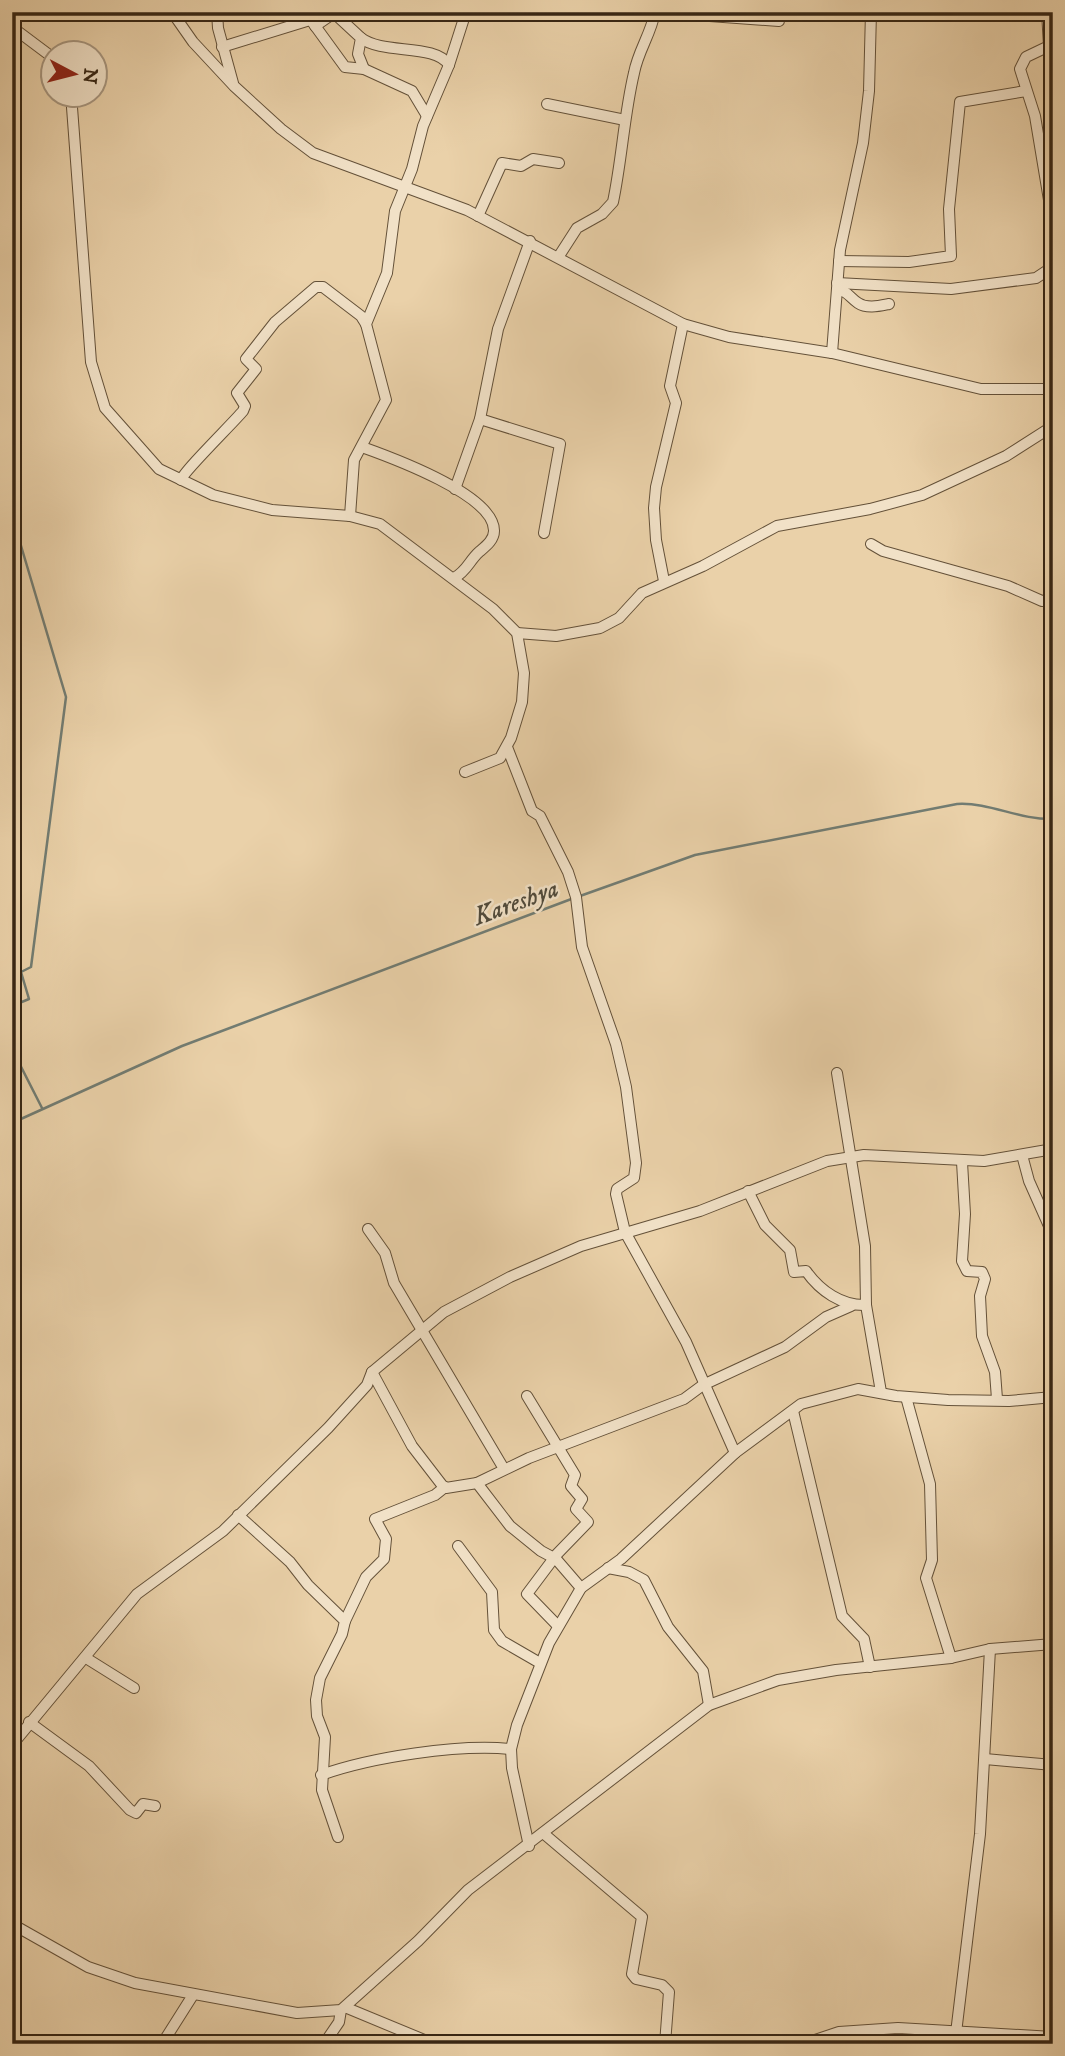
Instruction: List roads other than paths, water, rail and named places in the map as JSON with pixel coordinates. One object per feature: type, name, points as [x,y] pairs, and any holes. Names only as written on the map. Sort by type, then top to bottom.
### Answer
[{"type":"street","points":[[172,12],[193,42],[234,86],[281,129],[313,153],[406,186],[478,216],[559,256],[623,295],[683,324],[729,337],[832,353],[981,389],[1053,389]]},
{"type":"street","points":[[217,12],[222,47],[234,86]]},
{"type":"street","points":[[366,324],[387,273],[390,233],[427,116],[449,65],[466,12]]},
{"type":"street","points":[[559,256],[577,228],[602,214],[613,202],[637,59],[653,27],[655,12],[757,17],[779,21]]},
{"type":"street","points":[[832,353],[839,261],[863,144],[869,91],[871,12]]},
{"type":"street","points":[[1047,12],[1049,46],[1026,57],[1020,69],[1035,116],[1053,224]]},
{"type":"street","points":[[222,47],[334,13],[361,38],[373,44],[439,56],[449,65]]},
{"type":"street","points":[[310,19],[345,67],[365,69],[412,91],[427,116]]},
{"type":"street","points":[[12,27],[38,46]]},
{"type":"street","points":[[361,38],[358,54],[365,69]]},
{"type":"street","points":[[839,261],[909,262],[951,256],[949,209],[960,102],[1026,91]]},
{"type":"street","points":[[547,104],[625,120]]},
{"type":"street","points":[[72,108],[91,362],[98,393],[105,408],[149,460],[181,480],[243,504],[272,510],[350,516],[380,524],[494,609],[517,633],[523,651],[522,702],[507,747],[500,758],[466,772]]},
{"type":"street","points":[[478,216],[502,163],[521,166],[533,159],[559,163]]},
{"type":"street","points":[[456,489],[480,419],[498,329],[530,241]]},
{"type":"street","points":[[837,287],[951,289],[1035,278],[1048,270],[1053,260]]},
{"type":"street","points":[[181,480],[182,474],[210,449],[243,411],[244,406],[237,393],[256,369],[246,359],[275,322],[316,288],[323,287],[361,316],[366,324],[386,400],[353,465],[350,516]]},
{"type":"street","points":[[837,287],[859,304],[870,307],[889,304]]},
{"type":"street","points":[[664,581],[656,540],[654,508],[656,487],[676,403],[670,386],[683,324]]},
{"type":"street","points":[[480,419],[560,444],[544,533]]},
{"type":"street","points":[[517,633],[556,636],[600,628],[619,618],[632,601],[664,581],[703,566],[778,526],[870,509],[922,495],[1006,456],[1053,426]]},
{"type":"street","points":[[362,447],[413,466],[456,489],[482,508],[492,520],[494,532],[466,572],[454,578]]},
{"type":"street","points":[[871,544],[883,551],[1008,586],[1042,601],[1053,600]]},
{"type":"street","points":[[507,747],[532,811],[540,817],[568,872],[581,926],[582,947],[621,1066],[636,1163],[634,1178],[617,1189],[616,1194],[625,1232],[686,1342],[735,1453]]},
{"type":"street","points":[[837,1073],[865,1246],[866,1304],[881,1392]]},
{"type":"street","points":[[12,1745],[146,1585],[198,1549],[238,1516],[328,1428],[367,1385],[372,1372],[444,1312],[510,1277],[581,1246],[700,1211],[792,1173],[850,1156],[962,1162],[1053,1149]]},
{"type":"street","points":[[1022,1155],[1029,1181],[1053,1235]]},
{"type":"street","points":[[962,1162],[965,1214],[962,1261],[967,1271],[982,1272],[985,1279],[980,1296],[982,1336],[995,1372],[997,1399]]},
{"type":"street","points":[[748,1191],[765,1225],[790,1250],[794,1258],[794,1272],[806,1271],[818,1285],[843,1304],[851,1306]]},
{"type":"street","points":[[368,1229],[385,1253],[394,1283],[505,1469]]},
{"type":"street","points":[[338,1837],[325,1804],[321,1775],[325,1737],[317,1716],[316,1700],[320,1678],[366,1577],[384,1559],[386,1539],[375,1519],[435,1495],[444,1487],[477,1483],[557,1446],[684,1399],[703,1385],[785,1347],[826,1317],[851,1306],[866,1304]]},
{"type":"street","points":[[372,1372],[412,1446],[444,1487]]},
{"type":"street","points":[[529,1846],[512,1768],[511,1749],[540,1663],[558,1626],[581,1588],[608,1568],[735,1453],[801,1404],[858,1389],[906,1397],[1053,1397]]},
{"type":"street","points":[[527,1396],[575,1475],[571,1486],[582,1499],[576,1509],[588,1522],[527,1594],[558,1626]]},
{"type":"street","points":[[906,1397],[930,1484],[933,1539],[932,1560],[926,1578],[951,1658]]},
{"type":"street","points":[[793,1411],[842,1616],[864,1639],[870,1667]]},
{"type":"street","points":[[477,1483],[510,1526],[541,1551],[556,1559],[581,1588]]},
{"type":"street","points":[[238,1516],[290,1562],[308,1585],[345,1621]]},
{"type":"street","points":[[458,1546],[492,1592],[494,1630],[502,1641],[540,1663]]},
{"type":"street","points":[[608,1568],[629,1572],[644,1580],[668,1627],[704,1671],[709,1705]]},
{"type":"street","points":[[324,2044],[339,2022],[344,2009],[468,1890],[529,1846],[709,1705],[778,1680],[951,1658],[990,1649],[1053,1644]]},
{"type":"street","points":[[956,2033],[980,1834],[990,1649]]},
{"type":"street","points":[[86,1658],[134,1688]]},
{"type":"street","points":[[29,1722],[89,1766],[130,1810],[136,1813],[143,1804],[155,1806]]},
{"type":"street","points":[[321,1775],[379,1759],[489,1747],[511,1749]]},
{"type":"street","points":[[985,1759],[1053,1765]]},
{"type":"street","points":[[543,1833],[642,1917],[632,1974],[636,1979],[662,1985],[669,1992],[665,2044]]},
{"type":"street","points":[[12,1924],[88,1968],[135,1983],[297,2013],[344,2009],[434,2044]]},
{"type":"street","points":[[162,2044],[193,1995]]},
{"type":"street","points":[[803,2044],[859,2029],[898,2028],[1053,2037]]},
{"type":"waterway","points":[[12,498],[16,529],[66,697],[31,967],[21,972],[29,999],[12,1006]]},
{"type":"waterway","name":"Kareshya","points":[[580,896],[695,855],[957,804],[1053,819]]},
{"type":"waterway","name":"Kareshya","points":[[12,1123],[182,1046],[574,898]]},
{"type":"waterway","points":[[12,1049],[42,1108]]}]
